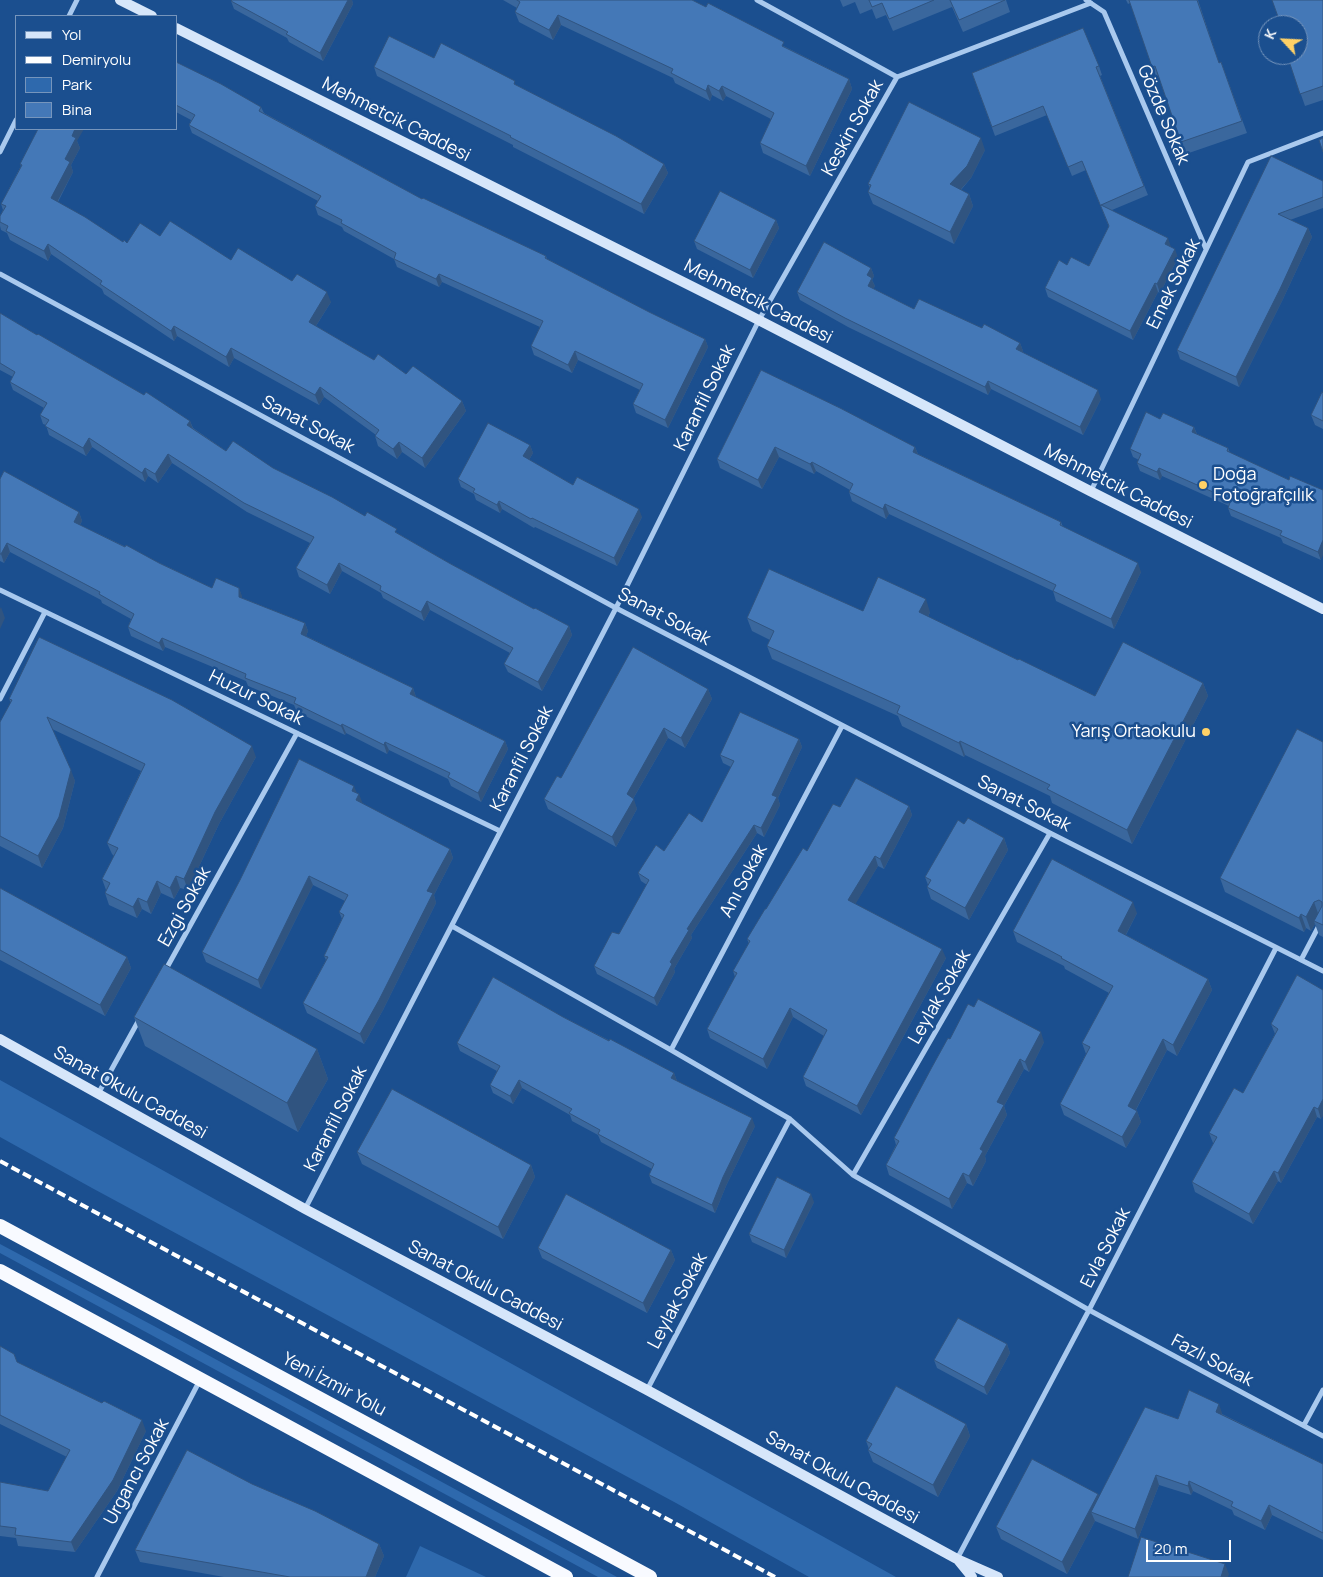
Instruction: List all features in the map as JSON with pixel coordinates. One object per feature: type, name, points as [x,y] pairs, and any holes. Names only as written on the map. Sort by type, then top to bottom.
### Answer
[{"type":"highway","name":"Yeni İzmir Yolu","points":[[0,1226],[650,1577]]},
{"type":"highway","points":[[0,1271],[566,1577]]},
{"type":"main road","points":[[120,0],[150,15]]},
{"type":"main road","name":"Mehmetcik Caddesi","points":[[178,29],[759,320],[1323,609]]},
{"type":"main road","name":"Sanat Okulu Caddesi","points":[[0,1039],[305,1209],[647,1390],[957,1559],[998,1577]]},
{"type":"main road","points":[[957,1559],[972,1577]]},
{"type":"street","points":[[70,15],[77,0]]},
{"type":"street","points":[[757,0],[897,77]]},
{"type":"street","name":"Keskin Sokak","points":[[759,320],[897,77],[1089,2]]},
{"type":"street","name":"Gözde Sokak","points":[[1089,2],[1104,12],[1206,249]]},
{"type":"street","points":[[0,152],[15,122]]},
{"type":"street","name":"Emek Sokak","points":[[1090,491],[1248,162],[1323,133]]},
{"type":"street","name":"Sanat Sokak","points":[[0,274],[616,608],[1050,833],[1323,971]]},
{"type":"street","name":"Karanfil Sokak","points":[[305,1209],[616,608],[759,320]]},
{"type":"street","name":"Huzur Sokak","points":[[0,590],[500,831]]},
{"type":"street","points":[[0,699],[45,612]]},
{"type":"street","name":"Anı Sokak","points":[[671,1050],[842,726]]},
{"type":"street","name":"Ezgi Sokak","points":[[164,973],[297,733]]},
{"type":"street","name":"Leylak Sokak","points":[[854,1175],[1050,833]]},
{"type":"street","points":[[1302,960],[1323,918]]},
{"type":"street","name":"Fazlı Sokak","points":[[452,926],[790,1119],[854,1175],[1089,1310],[1323,1436]]},
{"type":"street","name":"Evla Sokak","points":[[957,1559],[1089,1310],[1276,948]]},
{"type":"street","points":[[98,1094],[141,1016]]},
{"type":"street","name":"Leylak Sokak","points":[[647,1390],[790,1119]]},
{"type":"street","name":"Urgancı Sokak","points":[[97,1577],[200,1379]]},
{"type":"street","points":[[1304,1425],[1323,1390]]},
{"type":"green space","points":[[0,1080],[896,1577],[809,1577],[0,1137]]},
{"type":"green space","points":[[0,1244],[617,1577],[598,1577],[0,1253]]},
{"type":"green space","points":[[420,1546],[486,1577],[406,1577]]},
{"type":"building","points":[[232,0],[348,0],[320,53]]},
{"type":"building","points":[[517,0],[692,0],[706,7],[708,3],[784,42],[782,46],[849,79],[806,166],[760,143],[774,113],[722,86],[719,91],[708,85],[706,91],[671,73],[673,69],[558,15],[549,30],[515,12],[520,2]]},
{"type":"building","points":[[869,0],[934,0],[889,19],[882,3],[872,7]]},
{"type":"building","points":[[950,0],[1005,0],[959,20]]},
{"type":"building","points":[[1129,0],[1197,0],[1242,121],[1181,142],[1155,66],[1152,67]]},
{"type":"building","points":[[1272,0],[1323,0],[1323,86],[1300,94],[1290,65],[1308,65],[1308,15],[1277,15]]},
{"type":"building","points":[[1083,28],[1099,66],[1096,67],[1144,186],[1101,205],[1168,238],[1165,244],[1175,249],[1130,331],[1045,288],[1059,260],[1067,265],[1071,257],[1089,266],[1109,226],[1082,161],[1068,167],[1043,106],[992,127],[972,73]]},
{"type":"building","points":[[389,36],[434,58],[441,43],[515,81],[514,84],[616,136],[664,164],[641,204],[374,67]]},
{"type":"building","points":[[178,63],[221,84],[261,107],[259,111],[422,199],[546,256],[545,258],[705,339],[665,420],[633,404],[643,384],[575,351],[568,365],[531,346],[543,321],[439,274],[436,279],[394,259],[396,253],[341,223],[342,220],[315,206],[321,196],[189,125],[195,115],[178,106]]},
{"type":"building","points":[[909,102],[981,138],[967,166],[950,184],[969,194],[950,232],[868,192],[871,185],[868,184]]},
{"type":"building","points":[[37,130],[75,130],[72,136],[76,138],[65,159],[70,162],[51,198],[85,217],[123,242],[124,240],[127,243],[140,223],[160,236],[170,221],[231,260],[238,248],[292,281],[297,274],[327,292],[309,322],[374,360],[378,354],[406,374],[413,366],[462,401],[422,458],[399,442],[393,449],[375,436],[379,430],[320,387],[315,395],[231,348],[226,357],[174,326],[171,331],[100,284],[102,281],[48,244],[44,251],[6,231],[8,226],[0,222],[0,216],[6,206],[1,204],[22,165],[20,164]]},
{"type":"building","points":[[1323,138],[1323,152],[1319,140]]},
{"type":"building","points":[[1271,156],[1323,181],[1323,197],[1278,214],[1308,228],[1236,377],[1177,350]]},
{"type":"building","points":[[720,191],[776,220],[750,270],[694,241]]},
{"type":"building","points":[[824,242],[871,268],[867,275],[872,278],[868,286],[914,309],[919,299],[982,328],[984,324],[1020,343],[1016,349],[1098,390],[1080,427],[988,381],[985,387],[845,318],[797,292]]},
{"type":"building","points":[[0,313],[144,395],[146,392],[190,421],[187,425],[226,451],[233,441],[273,468],[332,497],[365,516],[367,512],[397,529],[395,532],[449,563],[569,626],[538,682],[504,664],[513,648],[427,601],[421,612],[380,590],[381,586],[339,563],[327,585],[296,568],[314,537],[244,503],[168,454],[155,474],[145,468],[142,473],[89,438],[83,448],[45,426],[49,420],[40,415],[47,403],[10,382],[15,372],[0,363]]},
{"type":"building","points":[[761,370],[915,447],[913,452],[1061,522],[1060,525],[1138,563],[1111,619],[1053,591],[1056,585],[885,504],[883,509],[849,492],[853,484],[812,462],[810,464],[775,447],[758,480],[717,459]]},
{"type":"building","points":[[1323,393],[1323,421],[1311,415]]},
{"type":"building","points":[[1146,412],[1160,419],[1163,413],[1194,427],[1192,432],[1228,448],[1227,451],[1289,480],[1290,476],[1323,490],[1323,540],[1318,552],[1280,535],[1282,531],[1228,508],[1231,500],[1159,468],[1157,472],[1137,463],[1141,454],[1130,449]]},
{"type":"building","points":[[488,423],[530,445],[523,456],[573,485],[577,477],[639,509],[614,558],[531,519],[499,501],[497,505],[473,492],[475,489],[458,479]]},
{"type":"building","points":[[4,471],[79,512],[74,522],[125,547],[126,545],[212,588],[216,578],[239,588],[239,597],[305,623],[301,634],[413,688],[410,694],[505,741],[478,793],[448,777],[450,773],[385,742],[384,745],[342,724],[341,726],[294,703],[296,698],[245,678],[246,674],[162,638],[159,643],[128,627],[134,614],[99,594],[100,592],[7,543],[0,554],[0,479]]},
{"type":"building","points":[[769,569],[863,611],[878,577],[926,599],[919,612],[1095,696],[1123,642],[1203,683],[1127,830],[1047,789],[1050,785],[897,713],[900,706],[767,646],[774,631],[747,618]]},
{"type":"building","points":[[39,637],[172,700],[252,746],[215,812],[184,879],[176,876],[170,888],[157,881],[147,902],[138,898],[133,907],[105,893],[110,883],[102,879],[118,848],[107,843],[145,764],[47,717],[71,770],[59,817],[38,856],[0,836],[0,722],[12,700],[9,699]]},
{"type":"building","points":[[633,647],[708,689],[681,738],[664,728],[627,794],[634,799],[612,837],[544,799],[557,776],[561,778]]},
{"type":"building","points":[[740,712],[799,739],[772,795],[777,797],[761,828],[754,825],[687,929],[689,930],[670,962],[672,964],[654,998],[594,966],[612,932],[619,934],[649,880],[638,873],[656,845],[664,851],[689,813],[702,822],[734,761],[720,755]]},
{"type":"building","points":[[1297,729],[1323,742],[1323,925],[1314,921],[1322,906],[1322,902],[1319,900],[1314,902],[1306,917],[1301,914],[1299,918],[1220,878]]},
{"type":"building","points":[[299,759],[354,786],[352,791],[359,794],[356,800],[450,849],[427,891],[433,893],[360,1034],[303,1003],[328,957],[324,956],[344,915],[339,912],[348,895],[309,876],[258,980],[202,952],[240,880]]},
{"type":"building","points":[[856,778],[909,806],[880,859],[875,856],[848,900],[942,949],[857,1106],[803,1077],[827,1030],[790,1008],[763,1059],[707,1029],[737,973],[733,971],[750,941],[747,939],[803,848],[807,851],[833,804],[840,807]]},
{"type":"building","points":[[968,818],[1004,838],[965,908],[927,887],[931,880],[925,877],[958,820],[964,824]]},
{"type":"building","points":[[1052,859],[1133,902],[1118,931],[1208,979],[1173,1045],[1163,1039],[1128,1106],[1137,1111],[1122,1137],[1060,1104],[1090,1047],[1082,1043],[1113,986],[1013,931]]},
{"type":"building","points":[[0,888],[127,957],[100,1005],[0,950]]},
{"type":"building","points":[[164,964],[317,1049],[287,1103],[134,1017]]},
{"type":"building","points":[[1297,975],[1323,990],[1323,1099],[1318,1109],[1314,1107],[1278,1173],[1274,1171],[1249,1214],[1192,1182],[1217,1137],[1209,1133],[1234,1088],[1243,1093],[1278,1029],[1271,1024]]},
{"type":"building","points":[[493,977],[563,1017],[609,1041],[610,1039],[674,1073],[671,1078],[752,1118],[723,1177],[712,1205],[649,1175],[654,1164],[598,1134],[600,1130],[569,1113],[572,1109],[519,1080],[510,1096],[490,1085],[500,1066],[457,1043]]},
{"type":"building","points":[[978,999],[1041,1032],[1025,1062],[1020,1059],[997,1102],[1004,1105],[980,1149],[983,1151],[969,1176],[963,1173],[949,1199],[886,1165],[899,1141],[894,1138],[948,1038],[950,1039],[968,1004],[974,1007]]},
{"type":"building","points":[[392,1089],[531,1165],[498,1227],[357,1152]]},
{"type":"building","points":[[777,1177],[811,1194],[784,1250],[749,1234]]},
{"type":"building","points":[[566,1194],[671,1250],[643,1303],[538,1248]]},
{"type":"building","points":[[958,1318],[1007,1344],[984,1387],[934,1360]]},
{"type":"building","points":[[0,1346],[14,1354],[17,1362],[142,1420],[113,1480],[71,1542],[15,1535],[16,1528],[0,1526],[0,1482],[48,1491],[70,1450],[0,1415]]},
{"type":"building","points":[[896,1386],[966,1424],[933,1485],[868,1450],[872,1444],[866,1441]]},
{"type":"building","points":[[1189,1390],[1219,1404],[1216,1412],[1323,1464],[1323,1533],[1269,1505],[1261,1521],[1231,1506],[1233,1502],[1189,1481],[1188,1486],[1156,1475],[1135,1529],[1091,1512],[1145,1407],[1178,1419]]},
{"type":"building","points":[[187,1450],[252,1484],[315,1511],[379,1544],[366,1577],[290,1577],[135,1550]]},
{"type":"building","points":[[1032,1459],[1098,1494],[1062,1562],[996,1527]]},
{"type":"building","points":[[1141,1537],[1225,1564],[1221,1577],[1128,1577]]},
{"type":"railway","points":[[0,1161],[775,1577]]},
{"type":"place","name":"Doğa Fotoğrafçılık","points":[[1203,485]]},
{"type":"place","name":"Yarış Ortaokulu","points":[[1206,732]]}]
